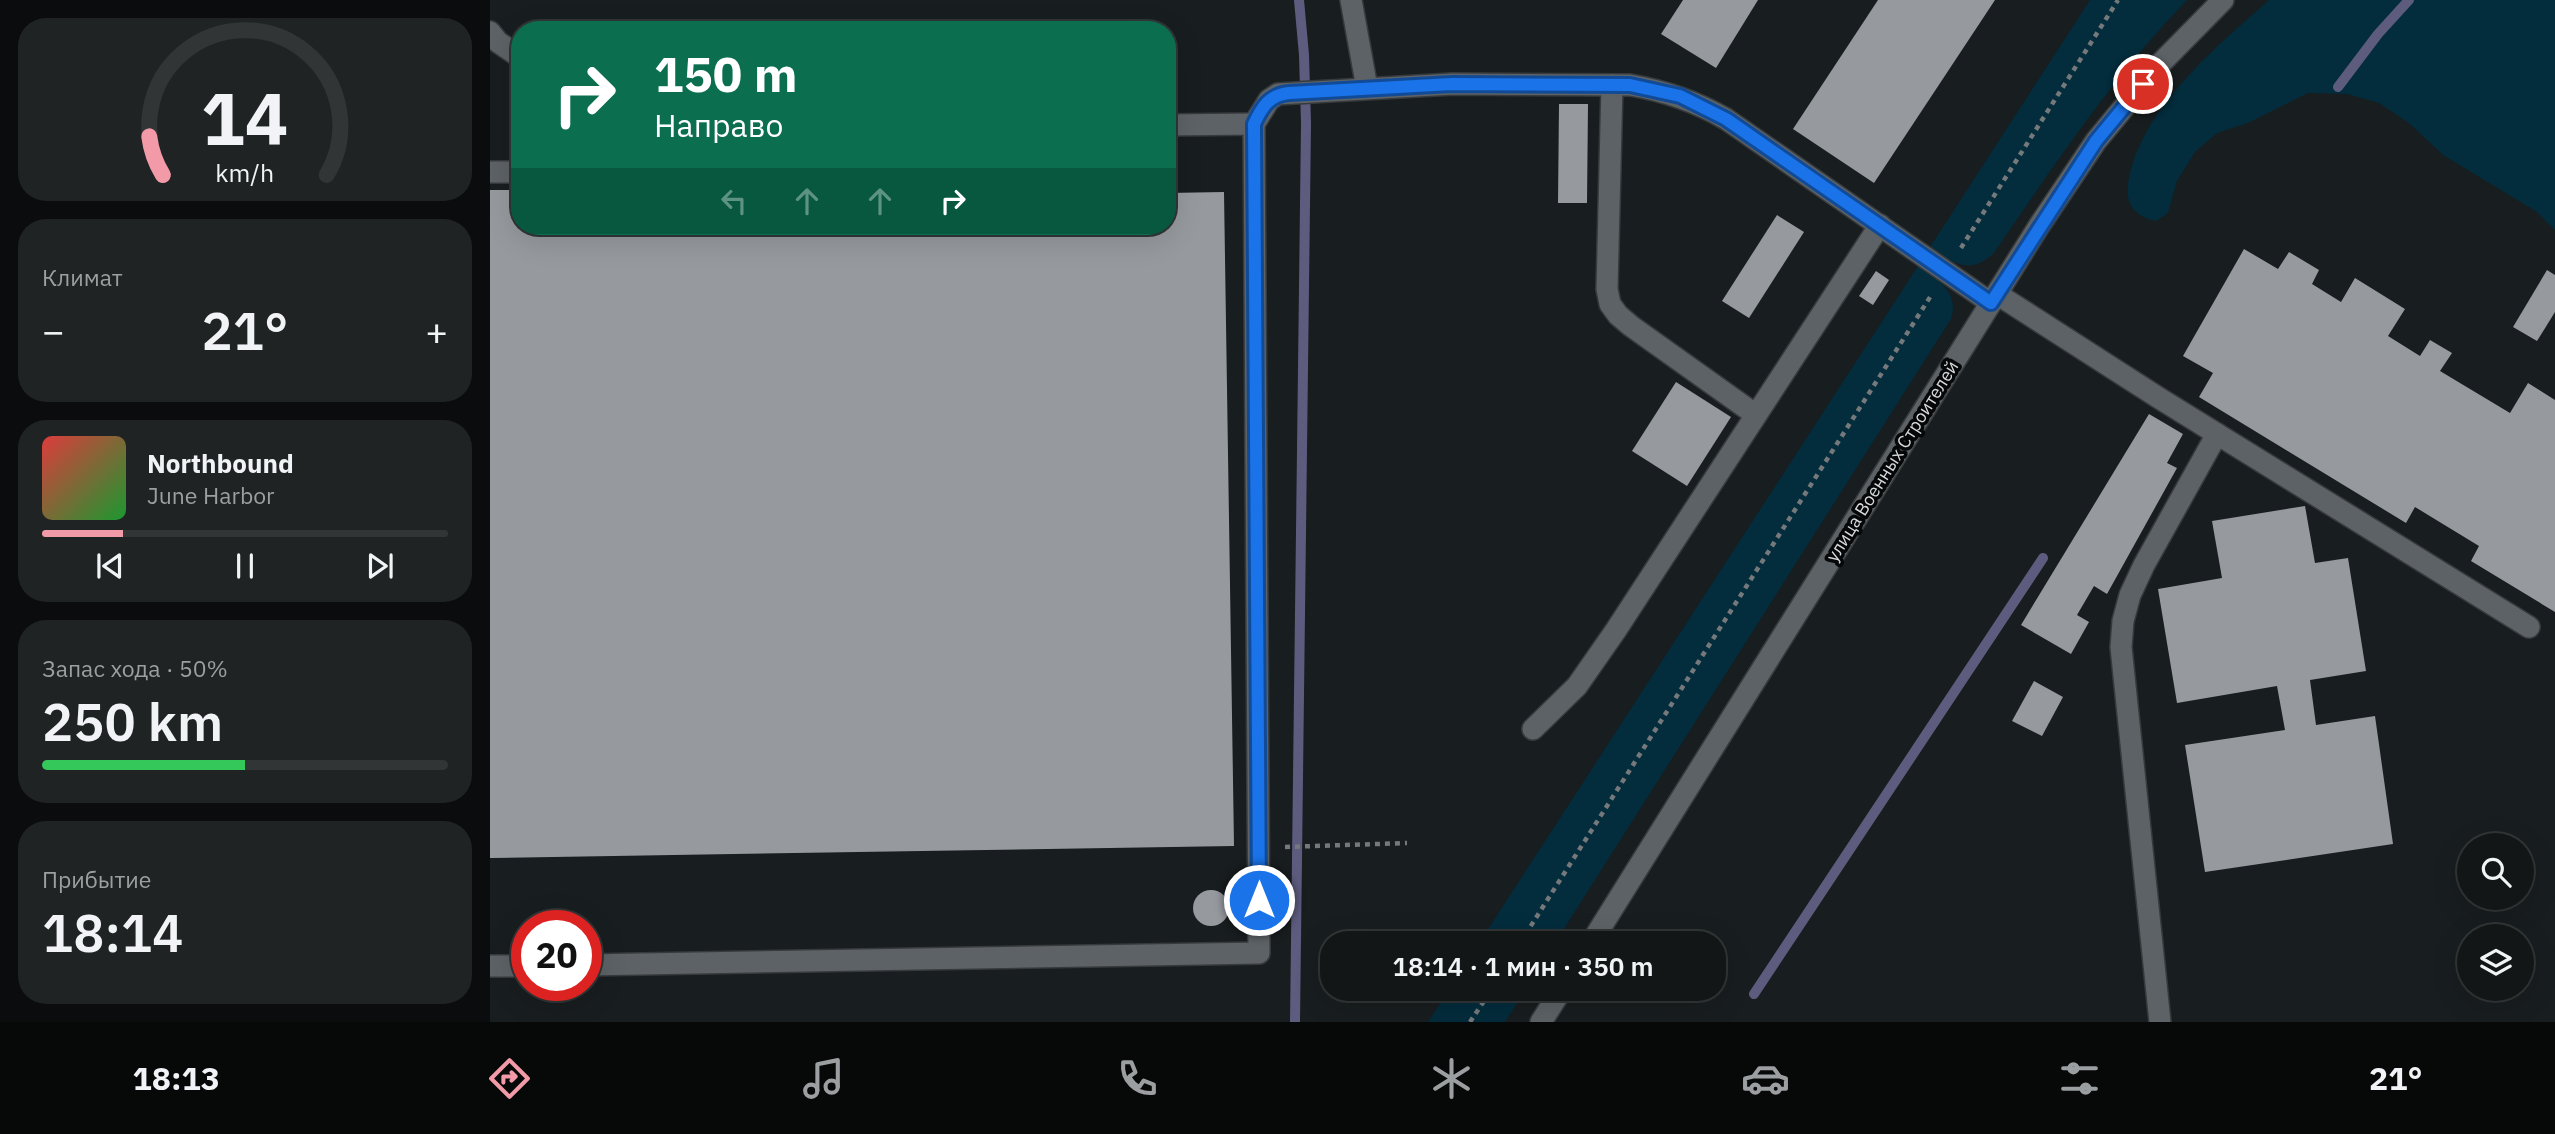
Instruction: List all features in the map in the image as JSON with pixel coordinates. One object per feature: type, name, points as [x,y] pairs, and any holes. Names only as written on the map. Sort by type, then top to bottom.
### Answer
[{"type":"street","points":[[1352,0],[1367,88]]},
{"type":"street","name":"улица Военных Строителей","points":[[1598,931],[1994,298],[2096,141],[2159,65],[2223,0]]},
{"type":"street","points":[[490,32],[511,51]]},
{"type":"street","points":[[602,965],[1259,953],[1254,124],[1269,100],[1278,94],[1452,84],[1612,85],[1654,89],[1702,105],[1947,270],[2529,627]]},
{"type":"street","points":[[1612,85],[1607,273],[1610,304],[1618,315],[1632,326],[1756,415]]},
{"type":"street","points":[[1176,124],[1254,124]]},
{"type":"street","points":[[490,172],[511,172]]},
{"type":"street","points":[[1533,729],[1577,686],[1595,661],[1880,225]]},
{"type":"street","points":[[2160,1022],[2121,647],[2123,621],[2130,595],[2144,565],[2217,434]]},
{"type":"street","points":[[490,966],[511,966]]},
{"type":"street","points":[[1541,1022],[1554,1001]]},
{"type":"path","points":[[1528,931],[2118,0]]},
{"type":"path","points":[[1258,847],[1406,844]]},
{"type":"path","points":[[1471,1022],[1484,1001]]},
{"type":"shaded area","points":[[2090,0],[2187,0],[2109,91],[1994,253],[1977,264],[1969,265],[1946,258],[1930,247]]},
{"type":"shaded area","points":[[2269,0],[2555,0],[2555,230],[2537,212],[2443,155],[2410,124],[2379,103],[2347,94],[2308,93],[2248,123],[2217,133],[2195,152],[2177,181],[2168,213],[2156,221],[2143,217],[2133,209],[2128,198],[2128,184],[2135,157],[2163,106],[2204,59]]},
{"type":"shaded area","points":[[1918,266],[1939,281],[1950,294],[1953,310],[1951,319],[1563,931],[1487,931]]},
{"type":"shaded area","points":[[1442,1001],[1518,1001],[1505,1022],[1428,1022]]},
{"type":"building","points":[[1683,0],[1758,0],[1716,68],[1661,34]]},
{"type":"building","points":[[1878,0],[1995,0],[1874,183],[1793,129]]},
{"type":"building","points":[[1559,104],[1588,104],[1587,203],[1558,203]]},
{"type":"building","points":[[490,190],[511,190],[511,235],[1176,235],[1176,193],[1224,192],[1234,846],[490,858]]},
{"type":"building","points":[[1777,215],[1804,232],[1749,318],[1722,301]]},
{"type":"building","points":[[2244,249],[2278,269],[2289,252],[2319,270],[2312,284],[2341,302],[2355,278],[2405,309],[2388,336],[2420,356],[2430,340],[2452,353],[2440,371],[2510,413],[2528,383],[2555,400],[2555,612],[2471,561],[2479,546],[2415,507],[2406,523],[2199,397],[2213,373],[2183,356]]},
{"type":"building","points":[[2547,270],[2555,275],[2555,312],[2537,341],[2513,327]]},
{"type":"building","points":[[1876,271],[1889,280],[1873,305],[1859,296]]},
{"type":"building","points":[[1676,382],[1731,417],[1687,486],[1632,451]]},
{"type":"building","points":[[2149,414],[2183,434],[2167,463],[2177,468],[2107,594],[2094,586],[2077,615],[2089,622],[2071,654],[2021,625]]},
{"type":"building","points":[[2305,506],[2315,563],[2348,558],[2366,671],[2310,680],[2316,725],[2375,716],[2393,844],[2205,872],[2185,745],[2285,730],[2277,686],[2177,703],[2158,589],[2222,578],[2212,521]]},
{"type":"building","points":[[2034,681],[2063,697],[2042,736],[2012,721]]},
{"type":"building","points":[[1211,890],[1224,895],[1229,908],[1224,921],[1211,926],[1198,921],[1193,908],[1198,895]]},
{"type":"waterway","points":[[1295,1022],[1306,123],[1299,0]]},
{"type":"waterway","points":[[2338,87],[2378,34],[2409,0]]},
{"type":"waterway","points":[[1754,994],[2043,558]]},
{"type":"route","points":[[1259,900],[1254,124],[1269,100],[1278,94],[1289,93],[1452,84],[1630,85],[1680,96],[1726,119],[1991,303],[2096,141],[2143,84]]}]
